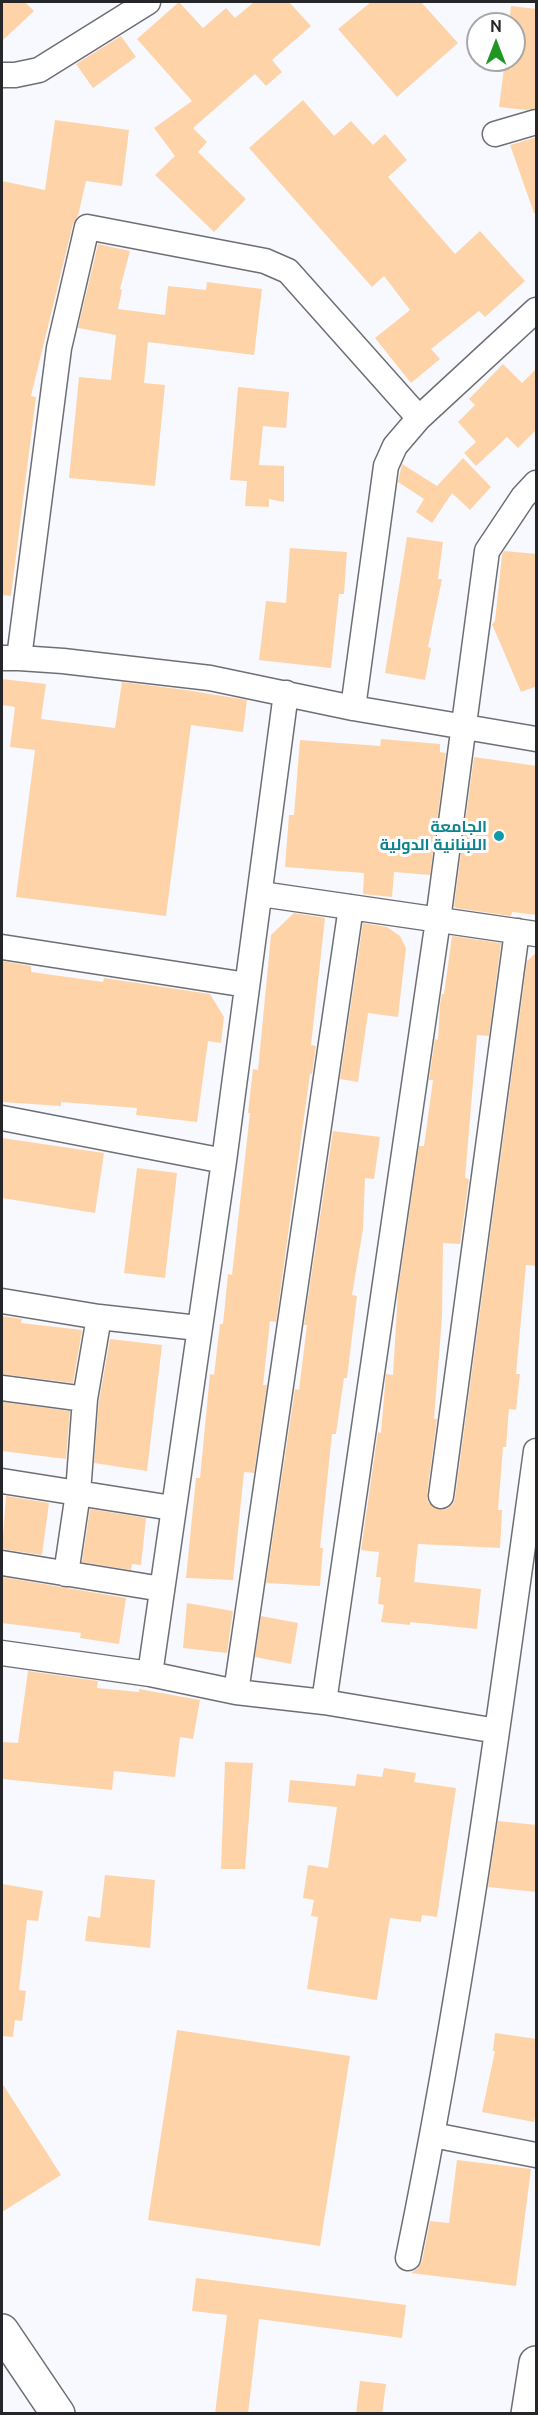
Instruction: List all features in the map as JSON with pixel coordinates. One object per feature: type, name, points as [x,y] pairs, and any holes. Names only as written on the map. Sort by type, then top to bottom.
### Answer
[{"type":"highway","points":[[2,2331],[58,2414]]},
{"type":"highway","points":[[528,2414],[537,2363]]},
{"type":"street","points":[[2,75],[39,70],[148,2]]},
{"type":"street","points":[[495,134],[537,122]]},
{"type":"street","points":[[419,418],[288,271],[265,261],[87,227],[59,348],[10,658],[210,678],[353,708],[537,739]]},
{"type":"street","points":[[353,708],[386,466],[396,446],[419,418],[537,310]]},
{"type":"street","points":[[324,1702],[438,920],[487,550],[532,496]]},
{"type":"street","points":[[150,1674],[172,1508],[224,1161],[286,693]]},
{"type":"street","points":[[261,894],[527,933],[441,1496]]},
{"type":"street","points":[[236,1692],[351,907]]},
{"type":"street","points":[[2,947],[247,985]]},
{"type":"street","points":[[2,1118],[224,1161]]},
{"type":"street","points":[[2,1301],[99,1317],[198,1328]]},
{"type":"street","points":[[66,1574],[78,1493],[86,1399],[99,1317]]},
{"type":"street","points":[[2,1388],[86,1399]]},
{"type":"street","points":[[408,2258],[433,2135],[497,1731],[537,1451]]},
{"type":"street","points":[[2,1481],[172,1508]]},
{"type":"street","points":[[2,1563],[162,1589]]},
{"type":"street","points":[[2,1653],[150,1674],[236,1692],[324,1702],[497,1731]]},
{"type":"street","points":[[433,2135],[537,2155]]},
{"type":"building","points":[[2,2],[25,2],[34,11],[2,41]]},
{"type":"building","points":[[179,2],[203,28],[226,8],[235,18],[254,2],[289,2],[311,26],[272,60],[282,72],[266,86],[255,74],[193,128],[207,142],[198,152],[246,199],[214,232],[155,175],[175,156],[154,128],[192,101],[137,39]]},
{"type":"building","points":[[371,2],[421,2],[458,43],[397,97],[338,29]]},
{"type":"building","points":[[511,6],[537,9],[537,108],[526,110],[499,107],[503,72],[526,72],[526,12],[510,12]]},
{"type":"building","points":[[121,36],[136,57],[93,88],[76,64]]},
{"type":"building","points":[[303,100],[334,136],[351,121],[373,145],[385,134],[407,160],[388,177],[455,254],[480,231],[525,281],[485,317],[479,311],[431,349],[440,359],[411,383],[375,338],[410,310],[384,276],[372,287],[249,148]]},
{"type":"building","points":[[55,120],[129,130],[122,186],[86,181],[78,216],[73,224],[31,396],[36,397],[11,596],[2,595],[2,181],[45,190]]},
{"type":"building","points":[[537,137],[537,213],[534,213],[510,145]]},
{"type":"building","points":[[98,244],[130,251],[120,289],[122,290],[118,309],[165,315],[168,286],[206,290],[207,282],[262,289],[254,355],[148,342],[144,383],[165,385],[155,486],[69,478],[79,377],[111,380],[116,335],[78,328]]},
{"type":"building","points":[[503,364],[522,383],[537,368],[537,429],[518,448],[507,437],[476,466],[464,453],[476,442],[458,422],[475,405],[469,399]]},
{"type":"building","points":[[238,387],[289,392],[286,428],[263,426],[259,465],[284,466],[284,502],[269,499],[269,507],[245,506],[247,481],[230,480]]},
{"type":"building","points":[[463,458],[491,487],[470,510],[452,493],[432,523],[416,512],[424,499],[398,482],[402,464],[437,486]]},
{"type":"building","points":[[407,537],[443,542],[438,579],[442,579],[428,647],[431,648],[425,680],[385,673]]},
{"type":"building","points":[[290,548],[347,552],[344,594],[339,594],[331,668],[259,660],[266,601],[286,603]]},
{"type":"building","points":[[504,551],[537,554],[537,686],[521,692],[492,624],[495,621]]},
{"type":"building","points":[[2,679],[46,684],[41,719],[115,728],[122,682],[247,700],[243,732],[191,725],[166,916],[16,897],[35,750],[10,747],[15,707],[2,705]]},
{"type":"building","points":[[381,739],[440,744],[440,752],[446,753],[430,875],[394,872],[392,897],[363,894],[364,873],[285,867],[289,815],[294,815],[300,740],[380,746]]},
{"type":"building","name":"الجامعة اللبنانية الدولية","points":[[474,757],[537,766],[537,915],[512,912],[511,916],[454,906]]},
{"type":"building","points":[[294,913],[325,918],[311,1045],[316,1046],[312,1074],[310,1074],[276,1322],[270,1321],[263,1385],[267,1385],[254,1473],[244,1472],[233,1580],[186,1578],[196,1478],[200,1478],[210,1374],[214,1375],[220,1324],[223,1324],[228,1274],[232,1275],[253,1069],[258,1070],[271,935]]},
{"type":"building","points":[[363,923],[387,927],[400,936],[406,948],[398,1017],[368,1013],[358,1082],[340,1079]]},
{"type":"building","points":[[452,936],[501,943],[489,1036],[477,1035],[465,1178],[469,1179],[460,1244],[443,1243],[442,1317],[434,1419],[437,1419],[427,1494],[428,1502],[439,1510],[447,1509],[453,1504],[455,1498],[527,961],[537,952],[537,1266],[526,1265],[516,1374],[520,1374],[516,1410],[509,1409],[506,1447],[503,1447],[498,1510],[502,1510],[500,1548],[418,1544],[414,1582],[481,1589],[477,1629],[410,1622],[410,1625],[381,1622],[384,1605],[378,1604],[381,1577],[376,1577],[379,1552],[361,1550],[378,1432],[381,1433],[386,1374],[393,1375],[398,1291],[419,1146],[424,1146],[433,1080],[429,1080],[435,1039],[438,1040],[440,1005],[442,994],[444,994]]},
{"type":"building","points":[[2,961],[31,966],[31,972],[103,982],[104,978],[210,994],[224,1017],[221,1043],[208,1041],[197,1122],[136,1115],[137,1108],[61,1102],[61,1106],[2,1102]]},
{"type":"building","points":[[333,1131],[380,1137],[374,1179],[365,1178],[363,1229],[352,1295],[357,1296],[347,1378],[344,1378],[336,1434],[332,1434],[320,1548],[323,1548],[320,1586],[266,1583],[295,1389],[299,1390],[307,1325],[304,1325]]},
{"type":"building","points":[[2,1138],[104,1153],[95,1213],[2,1198]]},
{"type":"building","points":[[137,1168],[177,1173],[165,1278],[124,1273]]},
{"type":"building","points":[[2,1316],[22,1319],[21,1323],[82,1330],[73,1383],[2,1374]]},
{"type":"building","points":[[110,1339],[162,1345],[147,1471],[94,1463],[99,1401]]},
{"type":"building","points":[[2,1402],[70,1411],[66,1459],[2,1451]]},
{"type":"building","points":[[6,1496],[49,1503],[42,1555],[2,1549]]},
{"type":"building","points":[[90,1509],[146,1518],[141,1565],[132,1564],[131,1570],[82,1562]]},
{"type":"building","points":[[2,1577],[126,1598],[119,1644],[80,1638],[81,1633],[2,1623]]},
{"type":"building","points":[[187,1603],[233,1611],[227,1653],[183,1648]]},
{"type":"building","points":[[261,1616],[298,1623],[291,1664],[255,1657]]},
{"type":"building","points":[[28,1671],[98,1681],[97,1688],[139,1692],[139,1689],[200,1700],[193,1739],[180,1737],[175,1777],[114,1771],[112,1790],[2,1779],[2,1742],[18,1743]]},
{"type":"building","points":[[225,1762],[253,1763],[245,1869],[221,1869]]},
{"type":"building","points":[[384,1768],[416,1773],[414,1782],[456,1788],[437,1917],[422,1915],[421,1922],[390,1918],[377,2000],[307,1989],[318,1917],[311,1916],[314,1900],[303,1898],[308,1865],[328,1868],[337,1807],[288,1802],[290,1780],[355,1786],[357,1774],[382,1777]]},
{"type":"building","points":[[498,1821],[537,1825],[537,1892],[488,1887]]},
{"type":"building","points":[[105,1875],[155,1880],[150,1948],[85,1941],[88,1916],[100,1918]]},
{"type":"building","points":[[2,1884],[43,1891],[38,1921],[27,1920],[19,1990],[26,1991],[22,2021],[15,2020],[13,2037],[2,2036]]},
{"type":"building","points":[[177,2030],[350,2056],[320,2246],[148,2220]]},
{"type":"building","points":[[495,2033],[537,2039],[537,2108],[534,2122],[482,2112],[495,2051],[493,2051]]},
{"type":"building","points":[[2,2083],[61,2175],[2,2212]]},
{"type":"building","points":[[457,2160],[531,2169],[516,2286],[411,2273],[422,2261],[430,2221],[449,2223]]},
{"type":"building","points":[[196,2278],[406,2305],[402,2338],[259,2319],[248,2414],[215,2414],[227,2315],[192,2311]]},
{"type":"building","points":[[360,2381],[386,2384],[382,2414],[356,2414]]},
{"type":"place","name":"الجامعة اللبنانية الدولية","points":[[499,836]]}]
